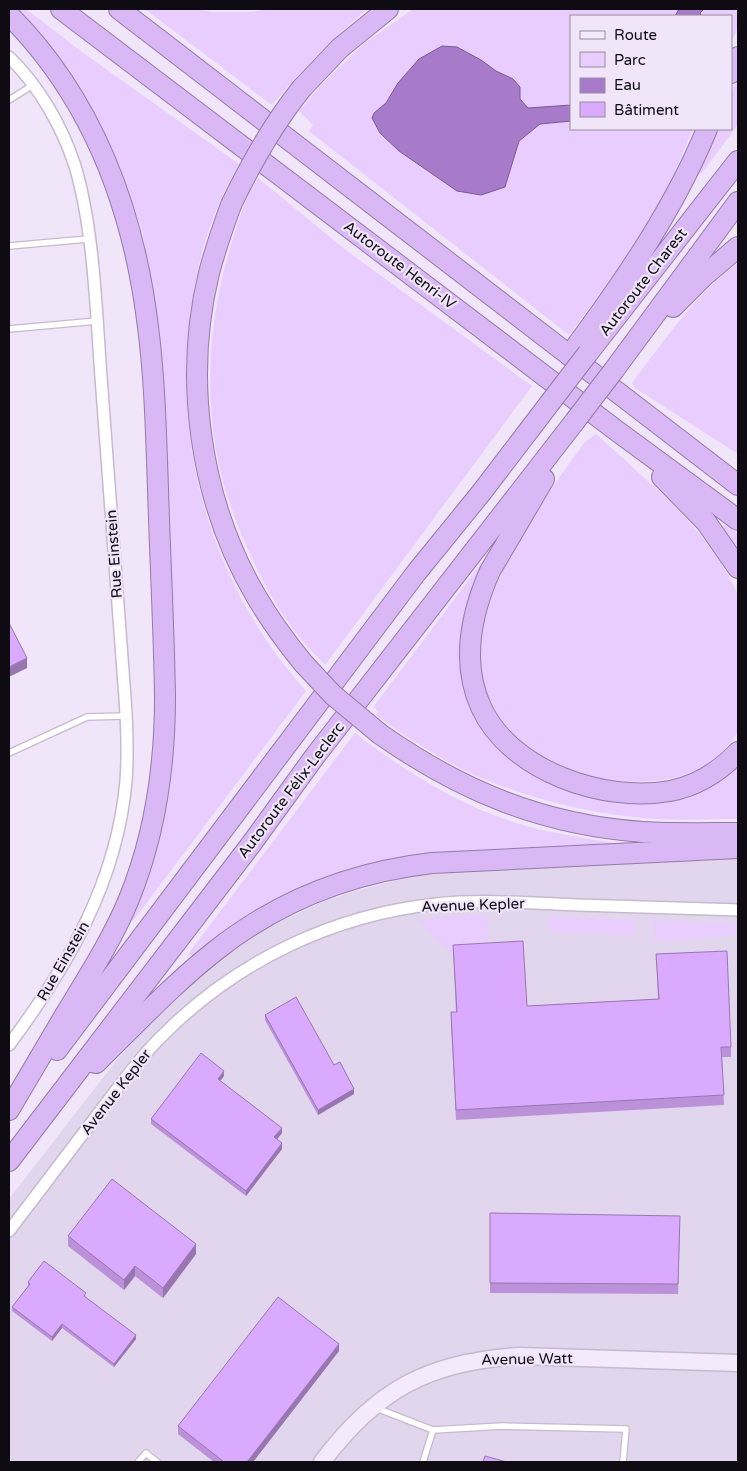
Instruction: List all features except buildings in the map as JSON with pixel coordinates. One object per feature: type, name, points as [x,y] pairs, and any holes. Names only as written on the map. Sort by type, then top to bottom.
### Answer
[{"type":"highway","points":[[44,9],[208,118]]},
{"type":"highway","name":"Autoroute Henri-IV","points":[[61,9],[208,118],[617,431],[738,520]]},
{"type":"highway","name":"Autoroute Henri-IV","points":[[119,9],[738,485]]},
{"type":"highway","points":[[388,9],[340,48],[289,104],[262,144],[231,205],[209,274],[200,323],[197,373],[201,436],[212,487],[226,535],[265,612],[304,664],[333,694],[380,734],[422,762],[464,785],[502,801],[538,813],[590,825],[670,833],[738,832]]},
{"type":"highway","points":[[9,15],[32,40],[58,74],[90,128],[115,185],[135,250],[149,328],[153,382],[165,690],[161,777],[149,835],[137,878],[120,918],[100,957],[9,1112]]},
{"type":"highway","points":[[732,71],[738,57]]},
{"type":"highway","points":[[583,349],[682,183],[707,130]]},
{"type":"highway","name":"Autoroute Charest","points":[[544,400],[583,349],[738,161]]},
{"type":"highway","name":"Autoroute Charest","points":[[572,425],[738,202]]},
{"type":"highway","points":[[620,362],[705,275],[738,247]]},
{"type":"highway","name":"Autoroute Félix-Leclerc","points":[[9,1112],[416,573],[481,493],[544,400]]},
{"type":"highway","points":[[634,406],[738,467]]},
{"type":"highway","points":[[572,425],[541,485],[498,556],[483,587],[474,620],[470,649],[473,684],[481,707],[494,730],[527,760],[569,780],[606,789],[643,793],[684,787],[710,775],[738,752]]},
{"type":"highway","name":"Autoroute Félix-Leclerc","points":[[9,1161],[252,843],[321,748],[572,425]]},
{"type":"highway","points":[[617,431],[694,508],[717,536],[738,568]]},
{"type":"highway","points":[[45,1113],[168,992],[216,951],[268,915],[326,888],[382,870],[432,862],[738,848]]},
{"type":"street","name":"Rue Einstein","points":[[9,57],[52,114],[74,164],[81,190],[96,321],[126,716],[126,774],[123,802],[115,843],[103,882],[86,924],[68,959],[9,1045]]},
{"type":"street","name":"Avenue Kepler","points":[[9,1231],[128,1076],[162,1035],[224,982],[259,960],[297,942],[356,919],[394,910],[437,904],[504,902],[738,910]]},
{"type":"street","name":"Avenue Watt","points":[[322,1462],[351,1426],[373,1407],[401,1388],[427,1374],[458,1364],[489,1358],[538,1357],[738,1363]]},
{"type":"lane","points":[[9,100],[32,85]]},
{"type":"lane","points":[[9,246],[88,239]]},
{"type":"lane","points":[[9,329],[96,321]]},
{"type":"lane","points":[[9,753],[87,717],[126,716]]},
{"type":"lane","points":[[373,1407],[433,1430],[502,1426],[626,1429],[624,1462]]},
{"type":"lane","points":[[423,1462],[433,1430]]},
{"type":"lane","points":[[138,1462],[146,1453],[158,1462]]},
{"type":"shaded area","points":[[738,857],[738,1462],[9,1462],[9,1199],[116,1061],[158,1015],[217,962],[267,928],[322,902],[355,891],[414,876],[531,866]]},
{"type":"green space","points":[[16,9],[26,9],[82,52],[239,164],[225,190],[214,217],[197,273],[186,361],[187,413],[194,464],[206,513],[223,561],[246,607],[274,651],[306,691],[133,921],[129,918],[167,795],[174,749],[159,353],[143,234],[118,163],[86,100],[60,61],[30,22]]},
{"type":"green space","points":[[145,9],[251,12],[269,9],[367,9],[318,55],[272,105]]},
{"type":"green space","points":[[413,9],[738,9],[738,28],[732,41],[732,15],[570,15],[570,130],[693,130],[672,178],[637,239],[569,335],[309,131],[313,125],[299,111],[324,82],[365,43]]},
{"type":"green space","points":[[738,77],[738,125],[701,174],[697,170],[717,130],[732,130],[732,92]]},
{"type":"green space","points":[[258,178],[347,251],[532,386],[325,665],[292,628],[258,571],[239,530],[224,485],[213,427],[210,368],[216,309],[235,233],[245,205]]},
{"type":"green space","points":[[738,263],[738,454],[635,388],[632,383],[694,304]]},
{"type":"green space","points":[[596,434],[676,508],[694,528],[726,571],[738,595],[738,733],[722,752],[708,764],[672,778],[636,782],[600,778],[565,767],[533,750],[507,727],[489,698],[481,664],[483,635],[490,605],[501,575],[515,546],[568,465],[585,442]]},
{"type":"green space","points":[[726,524],[738,534],[738,555],[721,528]]},
{"type":"green space","points":[[489,553],[473,598],[482,726],[614,799],[738,762],[738,819],[679,820],[643,818],[594,811],[542,799],[492,782],[447,761],[376,715],[378,712],[374,706]]},
{"type":"green space","points":[[355,733],[416,776],[483,811],[530,827],[613,843],[613,849],[547,847],[477,850],[426,853],[371,863],[318,882],[195,958],[189,953]]},
{"type":"green space","points":[[487,915],[489,953],[453,955],[417,920],[451,916]]},
{"type":"green space","points":[[548,917],[635,920],[635,935],[550,932]]},
{"type":"green space","points":[[654,921],[735,923],[735,935],[656,941]]},
{"type":"water","points":[[679,9],[704,9],[700,13],[701,15],[676,15]]},
{"type":"water","points":[[442,46],[457,47],[513,79],[520,87],[520,99],[528,108],[570,105],[570,121],[540,124],[519,141],[505,187],[481,195],[457,191],[399,151],[380,133],[372,118],[374,113],[386,103],[398,83],[419,59]]}]
